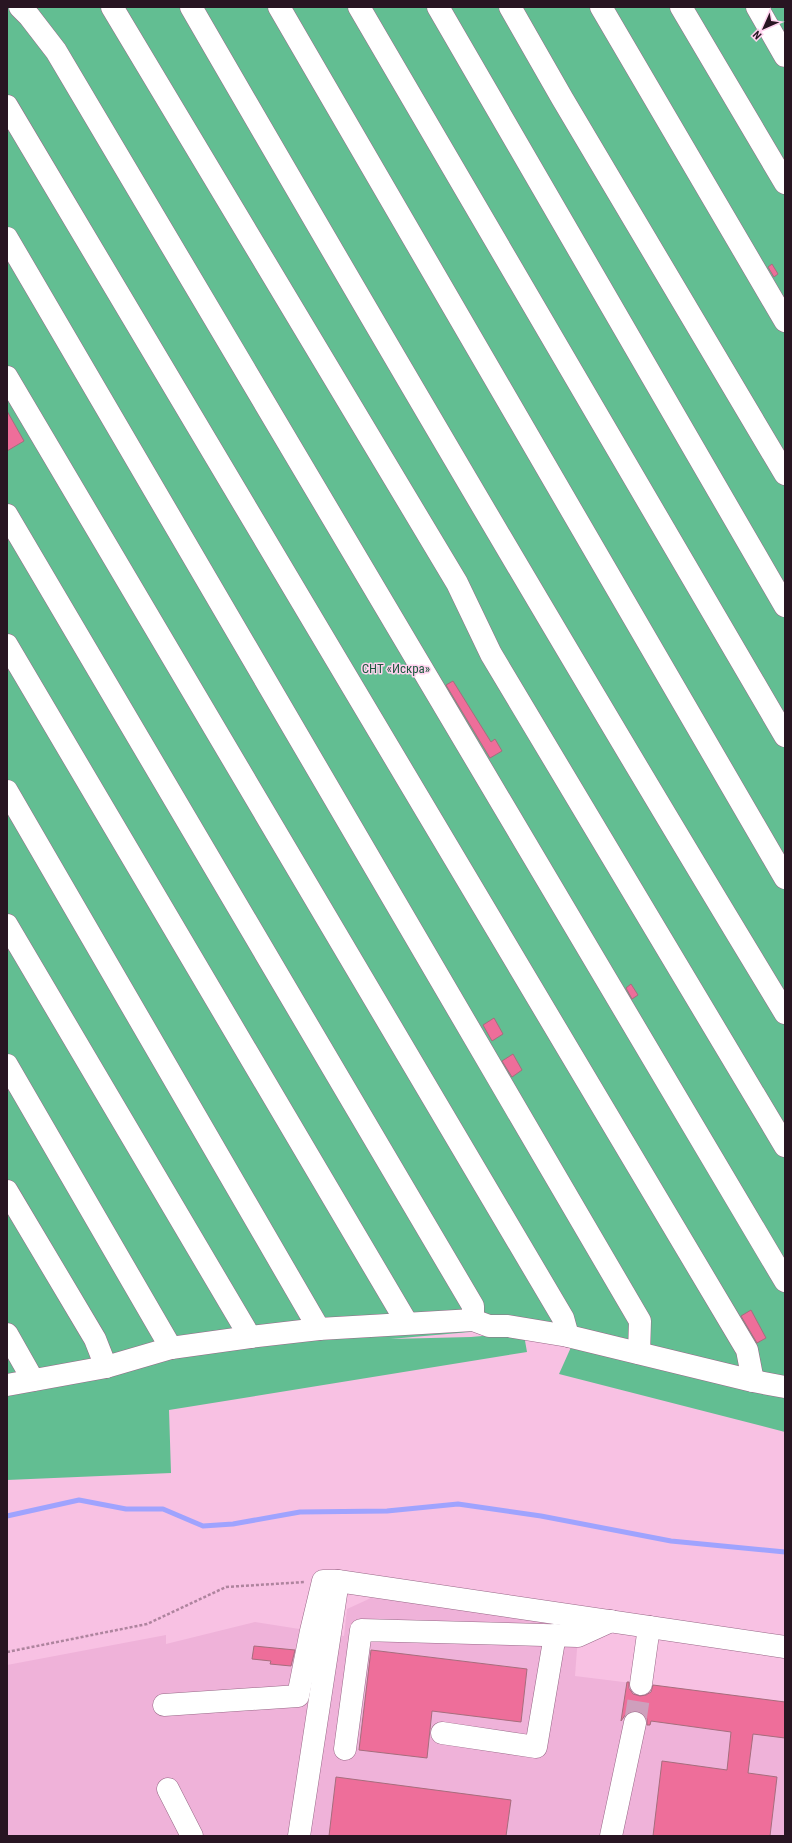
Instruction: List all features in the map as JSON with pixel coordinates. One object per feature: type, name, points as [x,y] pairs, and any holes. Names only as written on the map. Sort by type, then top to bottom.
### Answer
[{"type":"lane","points":[[20,7],[29,16],[56,51],[785,1281]]},
{"type":"lane","points":[[112,7],[457,583],[491,654],[785,1146]]},
{"type":"lane","points":[[190,7],[405,376],[785,1013]]},
{"type":"lane","points":[[278,7],[785,878]]},
{"type":"lane","points":[[359,7],[785,736]]},
{"type":"lane","points":[[438,7],[785,606]]},
{"type":"lane","points":[[510,7],[562,98],[785,474]]},
{"type":"lane","points":[[601,7],[785,321]]},
{"type":"lane","points":[[681,7],[785,183]]},
{"type":"lane","points":[[757,7],[785,56]]},
{"type":"lane","points":[[7,106],[747,1350],[753,1381]]},
{"type":"lane","points":[[7,238],[640,1321],[639,1353]]},
{"type":"lane","points":[[7,377],[563,1318],[568,1336]]},
{"type":"lane","points":[[7,515],[473,1306],[473,1320]]},
{"type":"lane","points":[[7,645],[407,1323]]},
{"type":"lane","points":[[7,791],[319,1329]]},
{"type":"lane","points":[[7,925],[250,1337]]},
{"type":"lane","points":[[7,1065],[172,1348]]},
{"type":"lane","points":[[7,1191],[95,1339],[106,1367]]},
{"type":"lane","points":[[7,1385],[106,1367],[172,1348],[250,1337],[319,1329],[473,1320],[489,1326],[508,1326],[568,1336],[753,1381],[785,1386]]},
{"type":"lane","points":[[7,1334],[32,1380]]},
{"type":"lane","points":[[330,1581],[785,1647]]},
{"type":"lane","points":[[164,1706],[298,1696],[310,1631],[330,1581]]},
{"type":"lane","points":[[299,1836],[330,1581]]},
{"type":"lane","points":[[345,1749],[361,1630],[578,1636],[611,1621]]},
{"type":"lane","points":[[641,1684],[649,1627]]},
{"type":"lane","points":[[442,1733],[536,1747],[555,1635]]},
{"type":"lane","points":[[611,1836],[635,1723]]},
{"type":"lane","points":[[168,1789],[192,1836]]},
{"type":"path","points":[[7,1652],[147,1624],[226,1587],[330,1581]]},
{"type":"shaded area","points":[[371,1598],[574,1622],[578,1636],[575,1676],[785,1702],[785,1836],[7,1836],[7,1665],[166,1635],[166,1644],[255,1622],[344,1636],[347,1609]]},
{"type":"green space","name":"СНТ «Искра»","points":[[7,7],[785,7],[785,1396],[723,1382],[785,1398],[785,1432],[559,1374],[572,1345],[524,1335],[527,1352],[169,1410],[171,1473],[7,1480]],"holes":[[[504,1329],[517,1333],[471,1337],[390,1339]]]},
{"type":"building","points":[[772,264],[778,274],[774,277],[768,267]]},
{"type":"building","points":[[7,411],[24,441],[7,451]]},
{"type":"building","points":[[453,681],[491,742],[495,739],[502,751],[490,758],[446,685]]},
{"type":"building","points":[[631,984],[638,995],[632,999],[626,988]]},
{"type":"building","points":[[494,1018],[503,1034],[492,1041],[483,1025]]},
{"type":"building","points":[[513,1054],[522,1070],[512,1077],[502,1061]]},
{"type":"building","points":[[751,1310],[766,1338],[757,1343],[741,1316]]},
{"type":"building","points":[[254,1646],[295,1650],[291,1666],[270,1664],[271,1661],[252,1659]]},
{"type":"building","points":[[371,1650],[527,1669],[521,1722],[432,1711],[427,1758],[359,1750]]},
{"type":"building","points":[[627,1682],[629,1682],[629,1688],[633,1694],[640,1696],[651,1692],[653,1685],[785,1702],[785,1738],[753,1734],[748,1773],[777,1777],[770,1836],[653,1836],[662,1761],[727,1770],[731,1732],[651,1721],[650,1725],[647,1725],[647,1719],[644,1714],[637,1711],[631,1711],[626,1714],[621,1721]]},
{"type":"building","points":[[336,1777],[511,1800],[506,1836],[329,1836]]},
{"type":"waterway","points":[[7,1516],[79,1500],[126,1509],[163,1509],[203,1526],[233,1524],[300,1512],[387,1511],[458,1504],[541,1516],[671,1541],[785,1552]]},
{"type":"tunnel","points":[[635,1723],[641,1684]]}]
